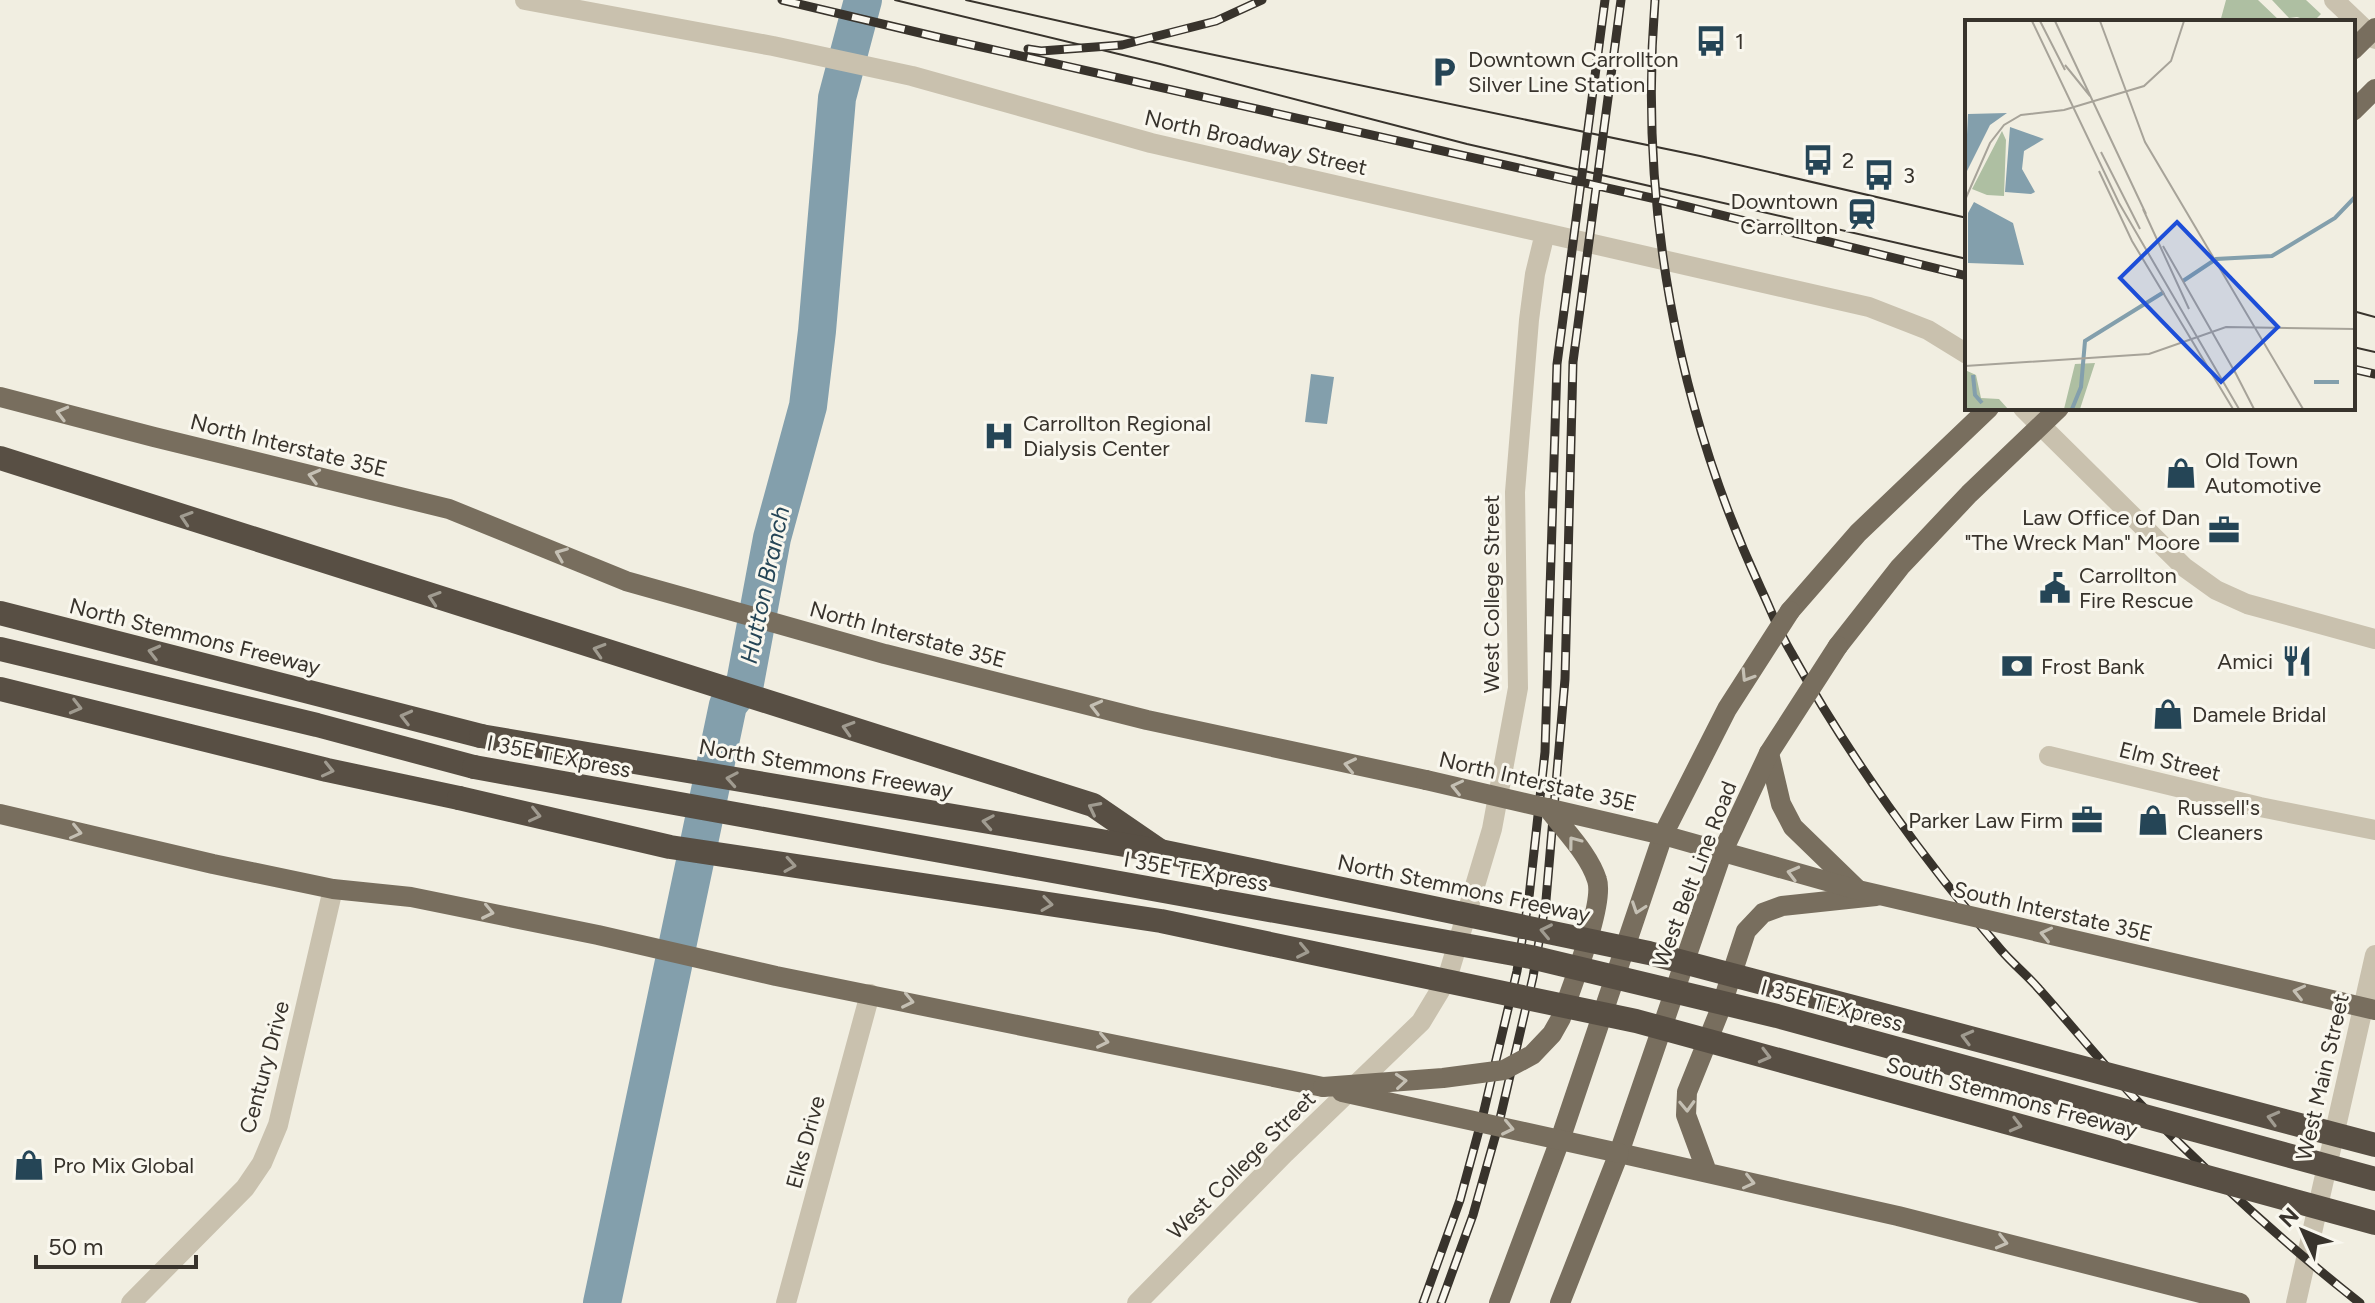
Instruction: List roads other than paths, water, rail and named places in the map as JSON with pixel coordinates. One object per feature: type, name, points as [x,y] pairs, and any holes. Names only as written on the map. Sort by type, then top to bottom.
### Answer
[{"type":"highway","points":[[0,458],[1093,805],[1160,851]]},
{"type":"highway","name":"North Stemmons Freeway","points":[[0,613],[481,736],[1160,851],[1649,953]]},
{"type":"highway","name":"I 35E TEXpress","points":[[0,649],[317,725],[474,767],[1531,957],[1777,1016],[2375,1179]]},
{"type":"highway","name":"South Stemmons Freeway","points":[[0,689],[327,770],[670,847],[1161,921],[1636,1021],[2375,1223]]},
{"type":"highway","name":"South Stemmons Freeway","points":[[1649,953],[2375,1145]]},
{"type":"main road","points":[[2355,48],[2373,34]]},
{"type":"main road","points":[[2355,109],[2375,89]]},
{"type":"main road","name":"North Interstate 35E","points":[[0,397],[449,509],[626,581],[827,638],[1147,720],[1548,808],[1663,835],[1722,853]]},
{"type":"main road","name":"West Belt Line Road","points":[[1499,1303],[1560,1140],[1663,835],[1706,745],[1790,611],[1858,533],[1987,410]]},
{"type":"main road","name":"West Belt Line Road","points":[[1560,1303],[1619,1153],[1722,853],[1769,753],[1823,667],[1900,567],[1969,494],[2057,410]]},
{"type":"main road","points":[[1769,753],[1781,804],[1793,827],[1858,890]]},
{"type":"main road","points":[[1323,1087],[1504,1070],[1532,1055],[1552,1034],[1561,1018],[1597,906],[1599,886],[1582,854],[1548,808]]},
{"type":"main road","points":[[0,814],[333,889],[411,897],[598,935],[776,976],[1323,1087],[1898,1216],[2240,1303]]},
{"type":"main road","name":"South Interstate 35E","points":[[1722,853],[1858,890],[2375,1010]]},
{"type":"main road","points":[[1707,1172],[1686,1115],[1687,1092],[1720,1010],[1746,931],[1763,913],[1782,906],[1880,895]]},
{"type":"street","name":"North Broadway Street","points":[[525,0],[773,46],[912,76],[1151,143],[1869,307],[1928,330],[1965,353]]},
{"type":"street","points":[[2334,0],[2373,34]]},
{"type":"street","name":"West College Street","points":[[1137,1303],[1285,1153],[1421,1022],[1447,979],[1492,829],[1518,688],[1515,492],[1529,320],[1535,274],[1545,233]]},
{"type":"street","points":[[2025,410],[2184,567],[2216,590],[2247,604],[2375,639]]},
{"type":"street","name":"Elm Street","points":[[2049,756],[2260,807],[2375,830]]},
{"type":"street","name":"Century Drive","points":[[131,1303],[245,1188],[262,1163],[278,1125],[333,889]]},
{"type":"street","name":"West Main Street","points":[[2296,1303],[2375,955]]},
{"type":"street","name":"Elks Drive","points":[[786,1303],[870,994]]},
{"type":"water","points":[[1311,374],[1334,377],[1327,424],[1305,422]]},
{"type":"waterway","name":"Hutton Branch","points":[[602,1303],[728,705],[745,683],[772,538],[808,406],[837,98],[863,0]]},
{"type":"tram line","points":[[895,0],[1160,64],[1467,144],[1965,259]]},
{"type":"tram line","points":[[966,0],[1700,156],[1965,218]]},
{"type":"tram line","points":[[2355,312],[2375,317]]},
{"type":"tram line","points":[[2355,347],[2375,352]]},
{"type":"railway","points":[[782,0],[1656,199],[1965,276]]},
{"type":"railway","points":[[1028,49],[1041,51],[1122,45],[1216,21],[1262,0]]},
{"type":"railway","points":[[1423,1303],[1460,1200],[1482,1119],[1517,971],[1529,897],[1545,752],[1557,364],[1605,0]]},
{"type":"railway","points":[[1441,1303],[1473,1215],[1499,1123],[1533,977],[1546,900],[1565,679],[1573,362],[1621,0]]},
{"type":"railway","points":[[1655,0],[1651,76],[1653,151],[1659,226],[1670,301],[1706,448],[1731,519],[1787,644],[1837,729],[1888,806],[2001,950],[2172,1136],[2277,1234],[2360,1303]]},
{"type":"railway","points":[[2355,369],[2375,374]]},
{"type":"place","name":"1","points":[[1711,41]]},
{"type":"place","name":"Downtown Carrollton Silver Line Station","points":[[1444,72]]},
{"type":"place","name":"2","points":[[1818,160]]},
{"type":"place","name":"3","points":[[1879,175]]},
{"type":"place","name":"Downtown Carrollton","points":[[1862,214]]},
{"type":"place","name":"Carrollton Regional Dialysis Center","points":[[999,436]]},
{"type":"place","name":"Old Town Automotive","points":[[2181,473]]},
{"type":"place","name":"Law Office of Dan \"The Wreck Man\" Moore","points":[[2224,530]]},
{"type":"place","name":"Carrollton Fire Rescue","points":[[2055,588]]},
{"type":"place","name":"Amici","points":[[2297,661]]},
{"type":"place","name":"Frost Bank","points":[[2017,666]]},
{"type":"place","name":"Damele Bridal","points":[[2168,714]]},
{"type":"place","name":"Parker Law Firm","points":[[2087,820]]},
{"type":"place","name":"Russell's Cleaners","points":[[2153,820]]},
{"type":"place","name":"Pro Mix Global","points":[[29,1165]]}]
